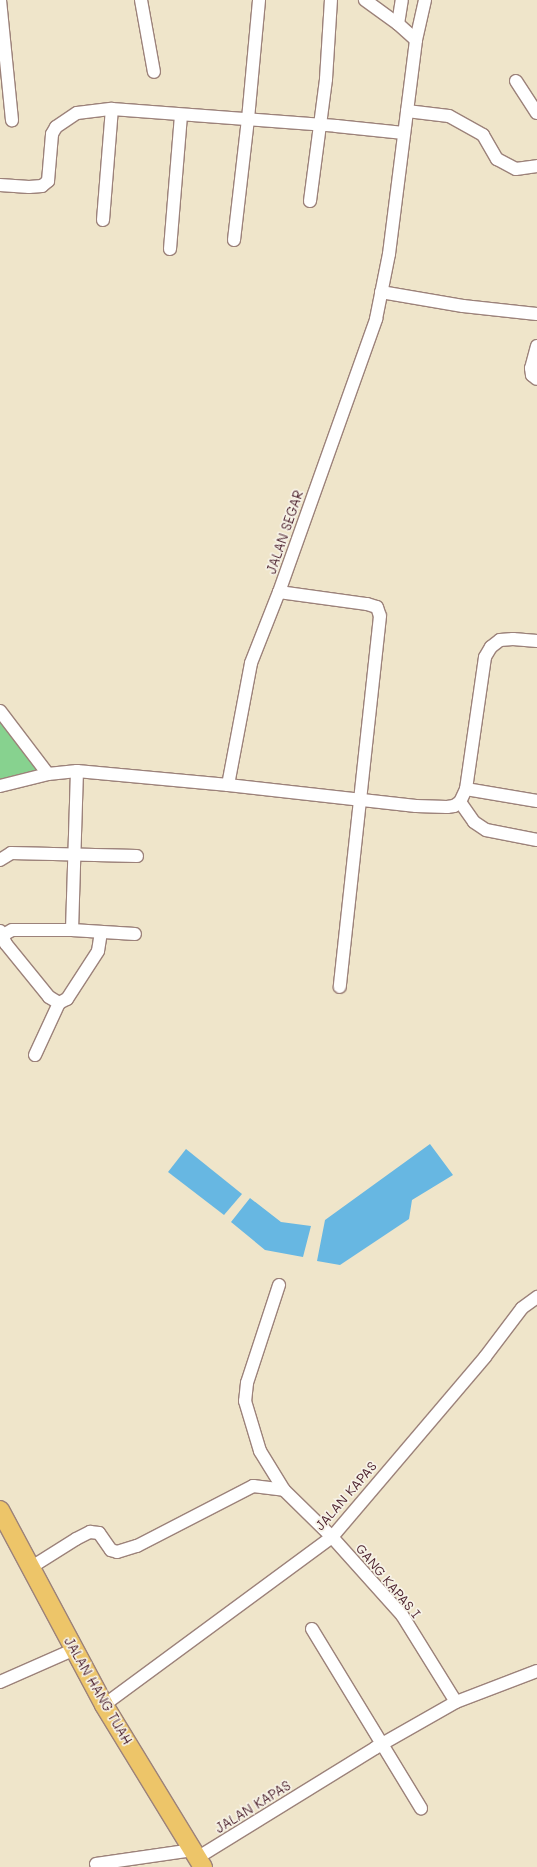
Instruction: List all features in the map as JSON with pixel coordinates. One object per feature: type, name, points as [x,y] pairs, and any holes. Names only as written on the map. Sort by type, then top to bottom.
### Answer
[{"type":"main road","name":"JALAN HANG TUAH","points":[[0,1510],[73,1650],[104,1705],[198,1858]]},
{"type":"street","points":[[0,0],[12,120]]},
{"type":"street","points":[[140,0],[154,72]]},
{"type":"street","points":[[234,240],[248,119],[259,0]]},
{"type":"street","points":[[310,201],[320,124],[331,0]]},
{"type":"street","points":[[365,0],[398,24],[416,40]]},
{"type":"street","points":[[398,24],[402,0]]},
{"type":"street","name":"JALAN SEGAR","points":[[231,786],[252,663],[279,592],[376,319],[389,254],[416,40],[425,0]]},
{"type":"street","points":[[516,81],[537,113]]},
{"type":"street","points":[[0,185],[29,187],[42,186],[48,181],[50,143],[52,134],[56,128],[78,113],[112,109],[320,124],[404,133]]},
{"type":"street","points":[[102,220],[112,109]]},
{"type":"street","points":[[408,111],[449,116],[483,135],[497,159],[516,169],[537,166]]},
{"type":"street","points":[[170,249],[181,115]]},
{"type":"street","points":[[381,292],[463,306],[536,315]]},
{"type":"street","points":[[537,346],[531,368],[532,375],[537,379]]},
{"type":"street","points":[[279,592],[367,604],[378,607],[380,616],[340,987]]},
{"type":"street","points":[[0,786],[48,774],[76,771],[231,786],[360,801],[447,808],[460,802],[466,789],[485,656],[500,640],[513,638],[537,641]]},
{"type":"street","points":[[0,712],[48,774]]},
{"type":"street","points":[[72,930],[76,771]]},
{"type":"street","points":[[466,789],[537,801]]},
{"type":"street","points":[[460,802],[474,822],[486,830],[537,840]]},
{"type":"street","points":[[0,860],[11,853],[137,856]]},
{"type":"street","points":[[58,1003],[49,997],[10,950],[2,933],[12,930],[72,930],[135,934]]},
{"type":"street","points":[[35,1055],[58,1003],[68,999],[98,951],[101,932]]},
{"type":"street","name":"GANG KAPAS I","points":[[278,1285],[247,1384],[245,1401],[260,1451],[284,1490],[332,1537],[402,1615],[456,1702]]},
{"type":"street","name":"JALAN KAPAS","points":[[104,1705],[332,1537],[485,1357],[522,1308],[537,1296]]},
{"type":"street","points":[[30,1568],[90,1532],[98,1533],[111,1550],[117,1552],[138,1546],[254,1486],[284,1490]]},
{"type":"street","points":[[312,1629],[422,1808]]},
{"type":"street","points":[[0,1682],[73,1650]]},
{"type":"street","name":"JALAN KAPAS","points":[[198,1858],[383,1744],[456,1702],[537,1671]]},
{"type":"street","points":[[96,1864],[198,1858]]},
{"type":"green space","points":[[0,718],[41,771],[0,782]]},
{"type":"water","points":[[430,1144],[453,1175],[412,1200],[409,1219],[340,1265],[317,1261],[325,1220]]},
{"type":"water","points":[[186,1149],[242,1194],[224,1215],[168,1172]]},
{"type":"water","points":[[250,1198],[281,1222],[311,1226],[303,1257],[265,1250],[231,1222]]}]
